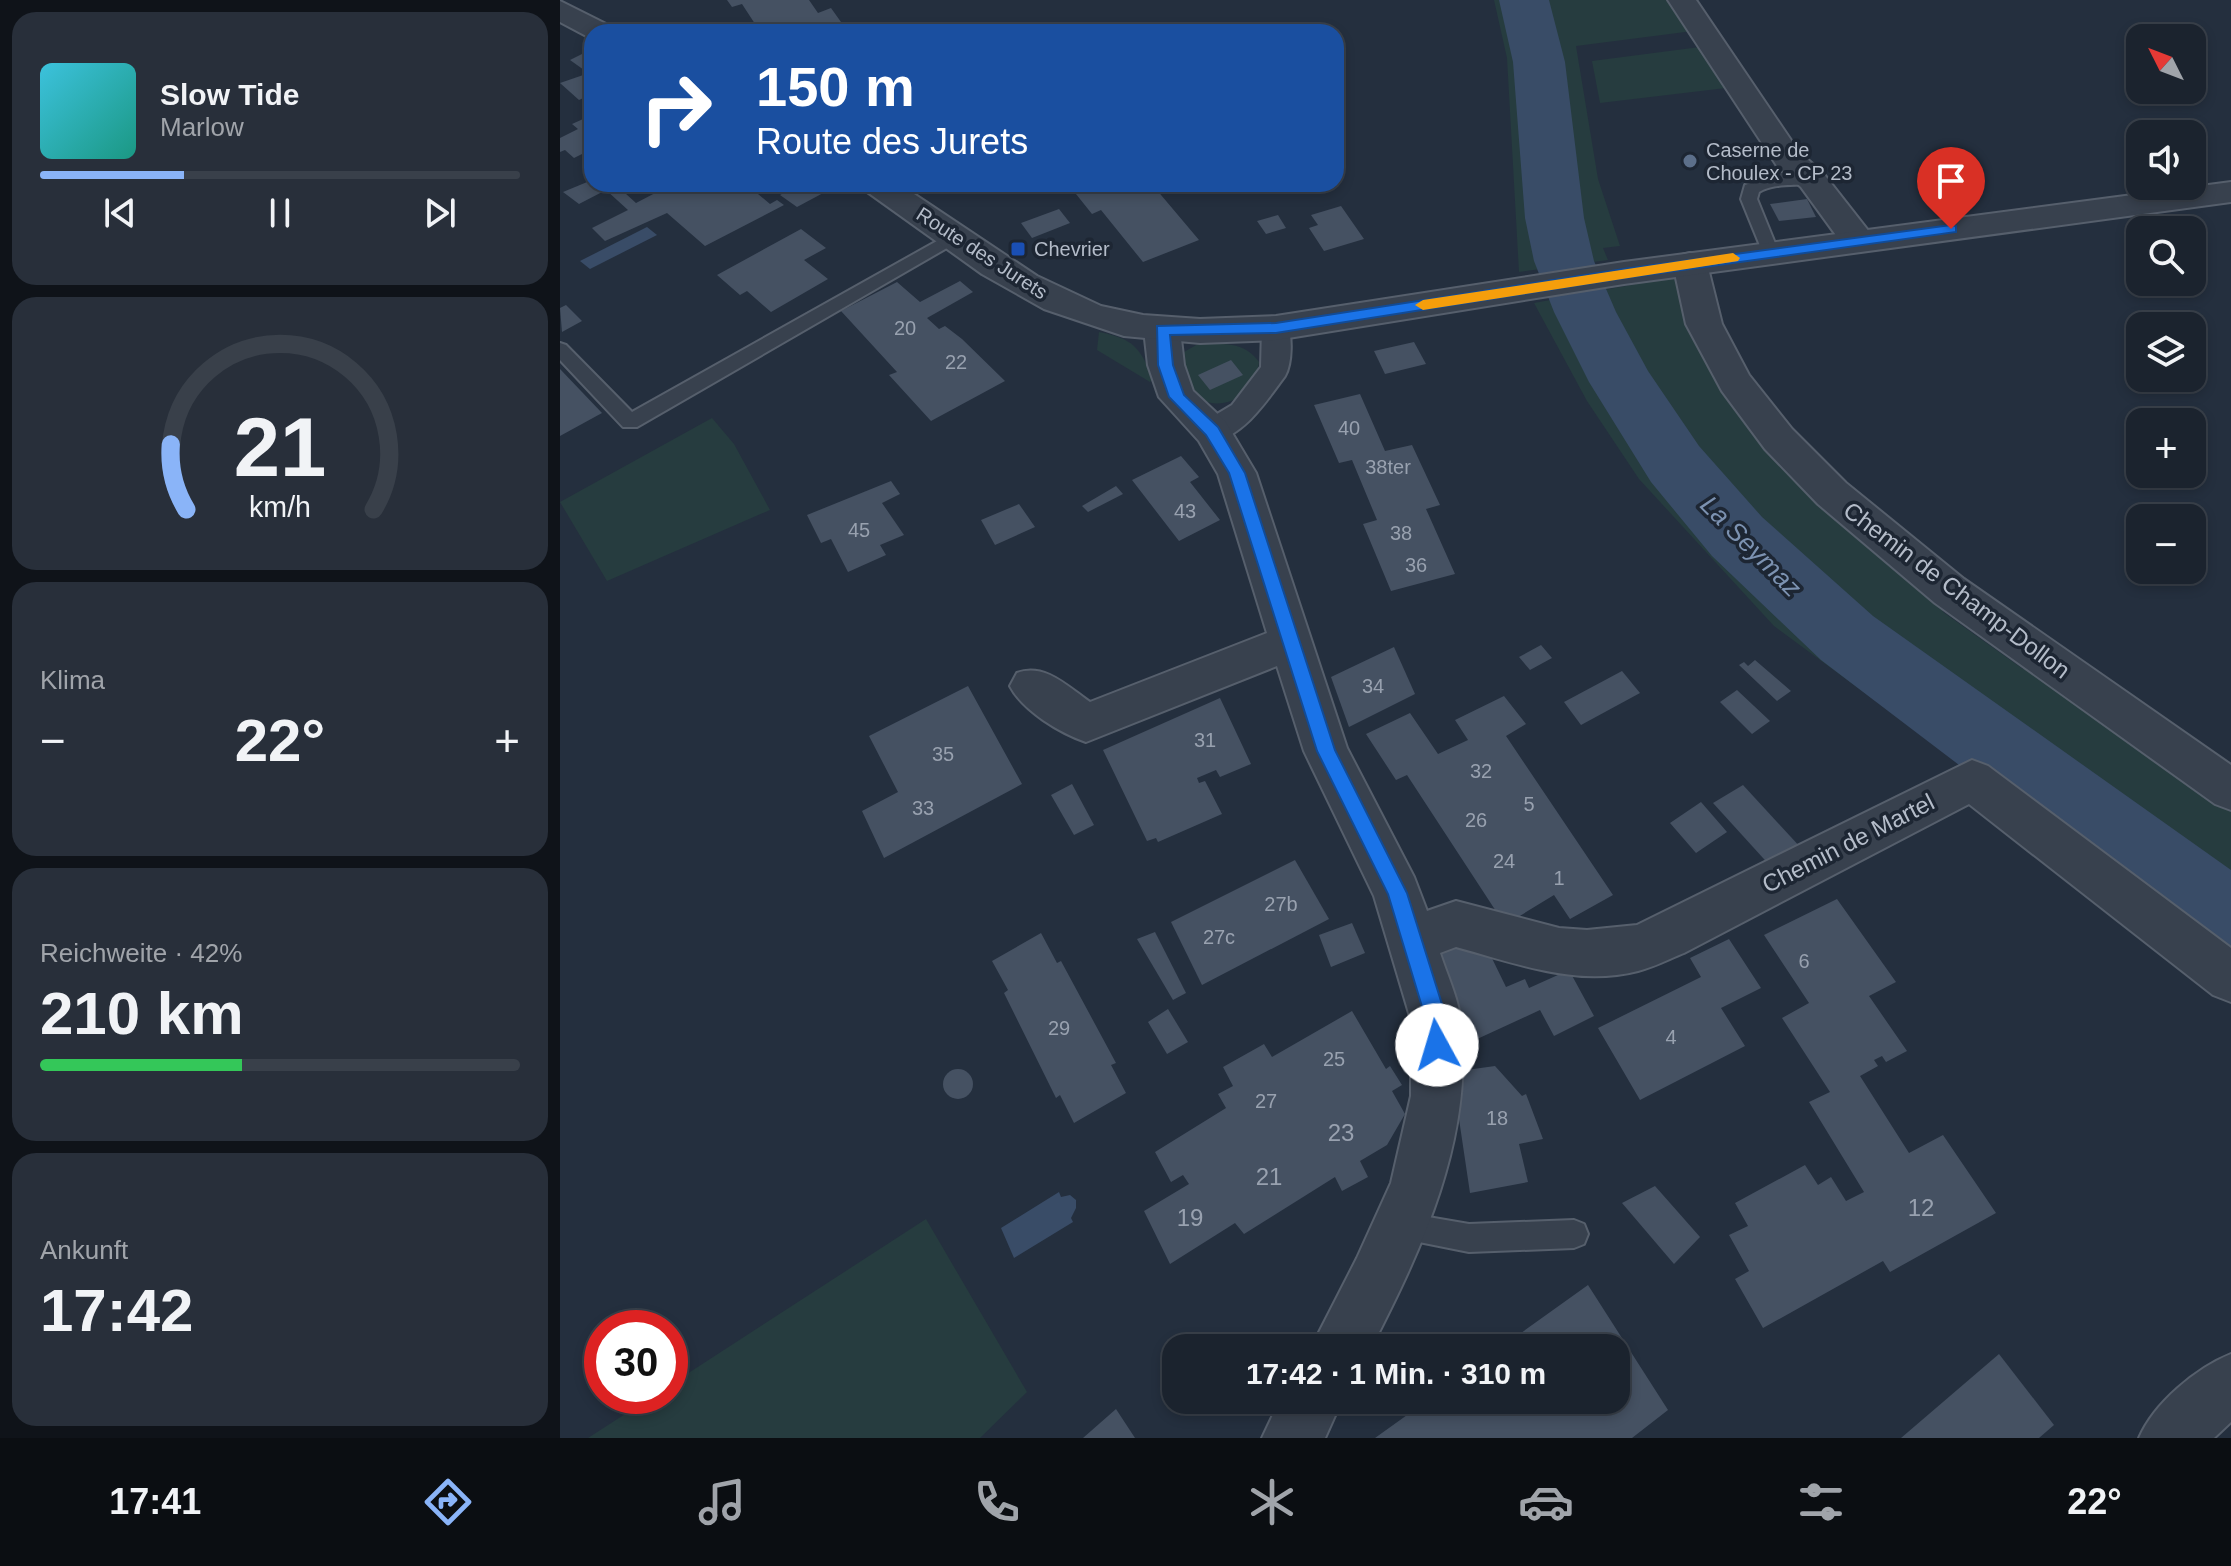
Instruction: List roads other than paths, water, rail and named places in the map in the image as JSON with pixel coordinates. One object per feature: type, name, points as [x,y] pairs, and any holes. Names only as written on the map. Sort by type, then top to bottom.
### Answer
[{"type":"street","points":[[1682,0],[1788,159],[1812,180],[1858,241]]},
{"type":"street","points":[[560,10],[585,24]]},
{"type":"street","name":"Route des Jurets","points":[[888,192],[1031,287],[1068,306],[1125,324],[1162,330],[1276,328],[1624,273],[2231,192]]},
{"type":"street","name":"Chemin de Champ-Dollon","points":[[1690,264],[1692,293],[1713,348],[1751,405],[1832,494],[1888,544],[1972,609],[2231,790]]},
{"type":"street","points":[[1212,431],[1242,412],[1275,369],[1276,328]]},
{"type":"street","points":[[1162,330],[1166,365],[1177,397],[1212,431],[1237,473],[1326,751],[1397,893],[1436,1020],[1437,1096],[1417,1186],[1377,1278],[1347,1334]]},
{"type":"street","points":[[1032,686],[1086,723],[1293,641]]},
{"type":"street","name":"Chemin de Martel","points":[[1413,939],[1456,924],[1559,951],[1613,953],[1637,948],[1667,937],[1972,780],[2231,978]]},
{"type":"street","points":[[2169,1438],[2231,1383]]},
{"type":"street","points":[[1292,1438],[1305,1414]]},
{"type":"lane","points":[[1771,253],[1749,199],[1751,189],[1775,179],[1795,177],[1812,180]]},
{"type":"lane","points":[[560,349],[630,422],[953,237]]},
{"type":"lane","points":[[1399,1226],[1469,1238],[1574,1234]]},
{"type":"water","points":[[647,227],[657,235],[590,269],[580,261]]},
{"type":"water","points":[[1059,1192],[1061,1197],[1070,1195],[1076,1200],[1071,1218],[1073,1222],[1014,1258],[1001,1228]]},
{"type":"waterway","name":"La Seymaz","points":[[1524,0],[1539,62],[1554,218],[1564,261],[1585,312],[1621,382],[1675,464],[1737,536],[1847,638],[2231,920]]},
{"type":"place","name":"Caserne de Choulex - CP 23","points":[[1690,161]]},
{"type":"place","name":"Chevrier","points":[[1018,249]]}]
